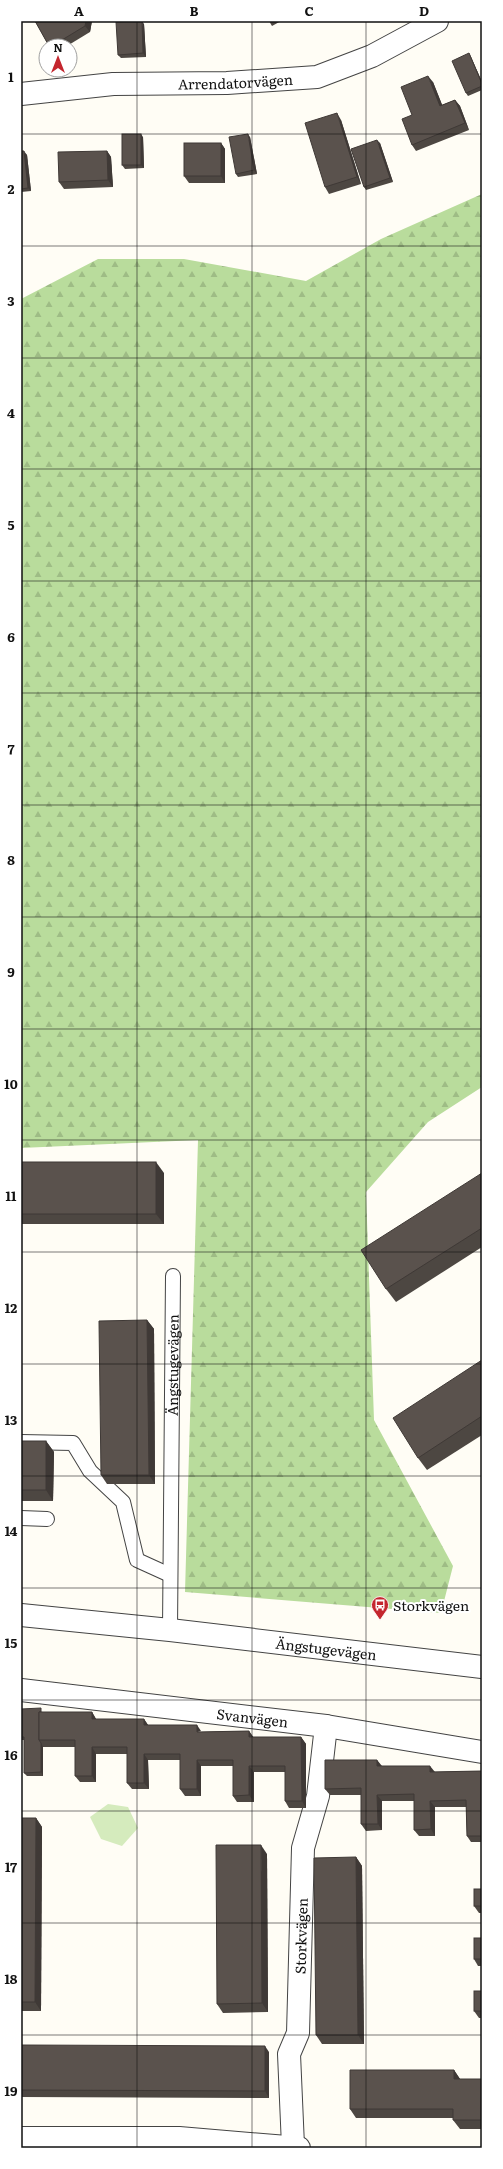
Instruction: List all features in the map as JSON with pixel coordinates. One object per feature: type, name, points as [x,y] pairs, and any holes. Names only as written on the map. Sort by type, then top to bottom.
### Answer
[{"type":"street","name":"Arrendatorvägen","points":[[21,94],[113,84],[227,83],[317,77],[372,56],[437,21]]},
{"type":"street","name":"Ängstugevägen","points":[[21,1615],[170,1630],[482,1667]]},
{"type":"street","name":"Svanvägen","points":[[21,1690],[326,1726],[482,1752]]},
{"type":"street","name":"Storkvägen","points":[[296,2147],[289,2054],[298,2033],[303,1848],[318,1796],[326,1726]]},
{"type":"street","points":[[21,2138],[179,2138],[296,2147]]},
{"type":"lane","name":"Ängstugevägen","points":[[170,1630],[173,1276]]},
{"type":"lane","points":[[21,1442],[73,1443],[90,1471],[123,1502],[137,1560],[170,1575]]},
{"type":"lane","points":[[21,1518],[47,1519]]},
{"type":"green space","points":[[482,194],[482,1087],[428,1122],[366,1192],[374,1420],[453,1566],[441,1613],[185,1592],[198,1140],[21,1148],[21,299],[98,259],[184,259],[306,281],[381,239]]},
{"type":"green space","points":[[108,1804],[128,1807],[138,1828],[122,1846],[101,1839],[90,1817]]},
{"type":"building","points":[[35,21],[86,21],[85,26],[65,38],[45,38]]},
{"type":"building","points":[[142,21],[143,53],[118,55],[116,22]]},
{"type":"building","points":[[469,53],[482,86],[466,93],[452,61]]},
{"type":"building","points":[[428,76],[440,106],[455,100],[465,123],[412,145],[402,119],[412,115],[401,87]]},
{"type":"building","points":[[337,113],[357,177],[325,187],[305,123]]},
{"type":"building","points":[[122,134],[141,134],[141,165],[122,165]]},
{"type":"building","points":[[248,134],[254,170],[236,174],[229,137]]},
{"type":"building","points":[[377,140],[390,178],[364,187],[351,149]]},
{"type":"building","points":[[184,143],[221,143],[221,176],[184,176]]},
{"type":"building","points":[[21,151],[24,151],[28,188],[21,189]]},
{"type":"building","points":[[107,151],[108,180],[59,182],[58,152]]},
{"type":"building","points":[[21,1162],[156,1162],[156,1214],[21,1214]]},
{"type":"building","points":[[482,1173],[482,1228],[386,1289],[361,1250]]},
{"type":"building","points":[[147,1320],[149,1475],[101,1475],[99,1321]]},
{"type":"building","points":[[482,1360],[482,1416],[418,1458],[393,1418]]},
{"type":"building","points":[[21,1441],[46,1441],[46,1490],[21,1490]]},
{"type":"building","points":[[41,1708],[41,1712],[39,1712],[39,1740],[41,1743],[41,1772],[24,1773],[24,1737],[21,1737],[21,1709]]},
{"type":"building","points":[[39,1712],[92,1712],[92,1719],[144,1719],[144,1725],[197,1725],[197,1732],[249,1731],[249,1737],[301,1737],[302,1801],[285,1801],[285,1766],[249,1766],[249,1795],[233,1796],[233,1760],[197,1760],[197,1789],[180,1789],[180,1754],[144,1754],[144,1783],[127,1783],[127,1747],[92,1747],[92,1776],[75,1776],[75,1740],[39,1740]]},
{"type":"building","points":[[325,1760],[377,1760],[377,1766],[430,1766],[430,1772],[482,1771],[482,1836],[467,1836],[466,1800],[430,1801],[431,1829],[414,1830],[414,1794],[377,1795],[378,1824],[361,1824],[361,1788],[325,1789]]},
{"type":"building","points":[[21,1818],[36,1818],[35,2002],[21,2002]]},
{"type":"building","points":[[216,1845],[261,1845],[262,2003],[217,2004]]},
{"type":"building","points":[[356,1857],[358,2035],[316,2035],[314,1858]]},
{"type":"building","points":[[474,1889],[482,1889],[482,1906],[474,1906]]},
{"type":"building","points":[[474,1938],[482,1938],[482,1959],[474,1959]]},
{"type":"building","points":[[474,1991],[482,1991],[482,2011],[474,2011]]},
{"type":"building","points":[[21,2045],[265,2046],[265,2091],[21,2090]]},
{"type":"building","points":[[350,2070],[454,2070],[454,2079],[482,2079],[482,2120],[453,2120],[453,2109],[350,2109]]},
{"type":"place","name":"Storkvägen","points":[[380,1620]]}]
